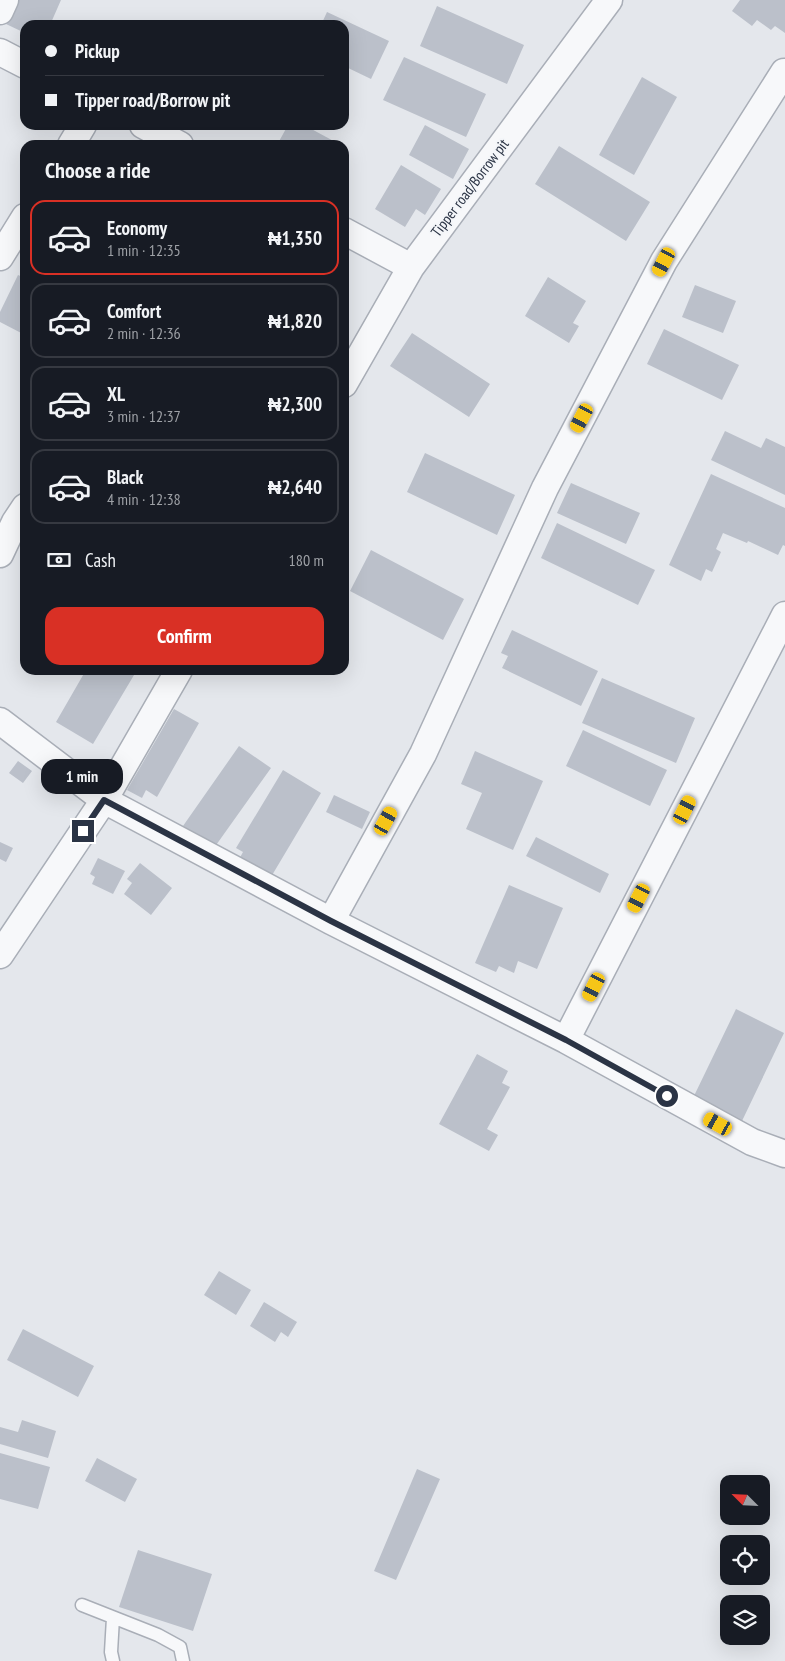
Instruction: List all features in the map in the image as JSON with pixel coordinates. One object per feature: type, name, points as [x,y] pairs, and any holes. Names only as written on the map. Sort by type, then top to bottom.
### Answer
[{"type":"street","points":[[0,11],[5,0]]},
{"type":"street","name":"Tipper road/Borrow pit","points":[[349,375],[411,267],[609,0]]},
{"type":"street","points":[[0,52],[20,62]]},
{"type":"street","points":[[331,921],[423,754],[545,488],[664,262],[784,72]]},
{"type":"street","points":[[152,130],[171,140]]},
{"type":"street","points":[[0,257],[20,225]]},
{"type":"street","points":[[349,234],[411,267]]},
{"type":"street","points":[[0,554],[20,514]]},
{"type":"street","points":[[566,1040],[785,615]]},
{"type":"street","points":[[0,955],[104,800],[176,675]]},
{"type":"street","points":[[0,722],[104,800],[331,921],[566,1040],[752,1142],[785,1154]]},
{"type":"lane","points":[[82,1605],[158,1635],[180,1647],[182,1661]]},
{"type":"lane","points":[[113,1618],[113,1661]]},
{"type":"building","points":[[18,0],[61,0],[52,20],[20,20],[20,31],[6,24]]},
{"type":"building","points":[[740,0],[785,0],[785,33],[775,26],[771,30],[757,20],[752,26],[732,11]]},
{"type":"building","points":[[437,6],[524,45],[507,84],[420,46]]},
{"type":"building","points":[[327,12],[344,20],[323,20]]},
{"type":"building","points":[[349,22],[389,41],[371,79],[349,68]]},
{"type":"building","points":[[404,57],[486,94],[466,137],[383,100]]},
{"type":"building","points":[[642,77],[677,97],[634,175],[599,155]]},
{"type":"building","points":[[425,125],[469,149],[453,179],[409,155]]},
{"type":"building","points":[[285,130],[313,130],[332,140],[280,140]]},
{"type":"building","points":[[559,146],[650,202],[626,241],[535,184]]},
{"type":"building","points":[[401,165],[441,189],[425,215],[416,209],[405,227],[375,209]]},
{"type":"building","points":[[18,275],[20,276],[20,332],[0,322],[0,312]]},
{"type":"building","points":[[548,277],[586,301],[573,323],[579,326],[569,343],[525,316]]},
{"type":"building","points":[[695,285],[736,301],[723,333],[682,317]]},
{"type":"building","points":[[664,329],[739,365],[722,400],[647,364]]},
{"type":"building","points":[[412,333],[490,384],[469,417],[390,366]]},
{"type":"building","points":[[725,431],[761,448],[766,438],[785,447],[785,495],[711,460]]},
{"type":"building","points":[[425,453],[515,495],[497,535],[407,492]]},
{"type":"building","points":[[711,474],[785,508],[785,546],[783,545],[778,555],[748,541],[747,543],[723,533],[716,549],[721,552],[712,572],[706,569],[701,581],[669,565]]},
{"type":"building","points":[[571,483],[640,513],[626,544],[557,513]]},
{"type":"building","points":[[557,523],[655,570],[638,605],[541,558]]},
{"type":"building","points":[[371,550],[464,599],[443,640],[350,591]]},
{"type":"building","points":[[512,630],[598,671],[581,706],[502,668],[508,656],[501,653]]},
{"type":"building","points":[[83,675],[134,675],[93,744],[56,722]]},
{"type":"building","points":[[602,678],[695,718],[676,763],[582,723]]},
{"type":"building","points":[[174,709],[199,723],[157,797],[146,790],[142,798],[127,790]]},
{"type":"building","points":[[583,730],[667,770],[650,806],[566,766]]},
{"type":"building","points":[[239,746],[271,768],[214,848],[183,826]]},
{"type":"building","points":[[475,751],[543,781],[513,850],[466,829],[482,793],[461,784]]},
{"type":"building","points":[[18,761],[32,771],[23,783],[9,773]]},
{"type":"building","points":[[283,770],[321,793],[268,882],[237,863],[243,852],[236,848]]},
{"type":"building","points":[[334,795],[370,812],[362,829],[326,812]]},
{"type":"building","points":[[536,837],[609,874],[600,893],[526,856]]},
{"type":"building","points":[[0,842],[13,848],[6,862],[0,859]]},
{"type":"building","points":[[98,858],[125,871],[113,894],[92,884],[95,877],[90,874]]},
{"type":"building","points":[[140,863],[172,888],[151,915],[124,894],[132,883],[127,879]]},
{"type":"building","points":[[509,885],[563,908],[537,969],[518,961],[514,973],[499,966],[496,972],[475,963]]},
{"type":"building","points":[[736,1009],[784,1033],[742,1121],[693,1098]]},
{"type":"building","points":[[477,1054],[508,1071],[502,1083],[510,1087],[487,1129],[498,1135],[489,1151],[439,1124]]},
{"type":"building","points":[[219,1271],[251,1290],[236,1315],[204,1295]]},
{"type":"building","points":[[264,1302],[297,1322],[288,1337],[281,1332],[275,1342],[250,1326]]},
{"type":"building","points":[[23,1329],[94,1366],[78,1397],[7,1360]]},
{"type":"building","points":[[22,1420],[56,1431],[48,1458],[0,1444],[0,1427],[18,1432]]},
{"type":"building","points":[[0,1453],[50,1467],[38,1509],[0,1499]]},
{"type":"building","points":[[97,1458],[137,1479],[125,1502],[85,1481]]},
{"type":"building","points":[[417,1469],[440,1479],[396,1580],[374,1571]]},
{"type":"building","points":[[138,1550],[212,1574],[193,1631],[119,1607]]},
{"type":"route","points":[[83,831],[104,800],[331,921],[566,1040],[667,1096]]}]
